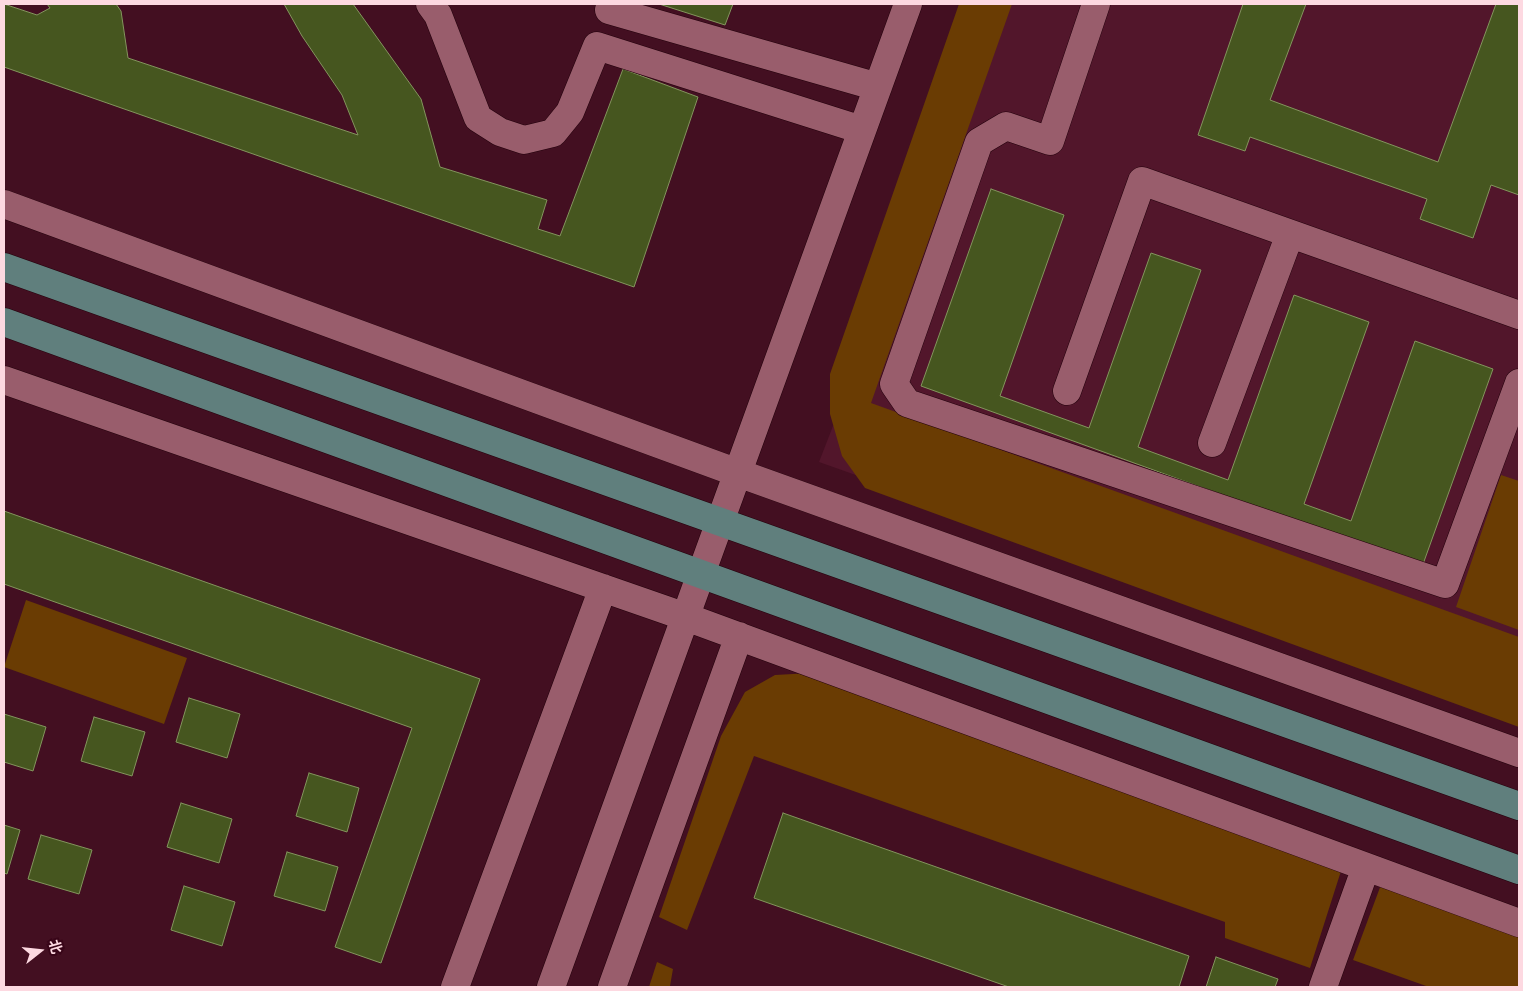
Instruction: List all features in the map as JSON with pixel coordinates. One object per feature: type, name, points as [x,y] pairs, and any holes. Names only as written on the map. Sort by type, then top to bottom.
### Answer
[{"type":"main road","points":[[4,267],[1519,806]]},
{"type":"main road","points":[[4,322],[1519,870]]},
{"type":"street","points":[[430,4],[438,15],[478,118],[500,132],[524,140],[553,133],[570,112],[597,46],[610,7],[878,87]]},
{"type":"street","points":[[551,987],[908,4]]},
{"type":"street","points":[[1096,4],[1050,141],[1006,126],[979,142],[894,384],[906,402],[1445,584],[1519,383]]},
{"type":"street","points":[[597,46],[862,130]]},
{"type":"street","points":[[1067,392],[1142,181],[1519,315]]},
{"type":"street","points":[[4,204],[738,472],[1519,753]]},
{"type":"street","points":[[1212,443],[1290,234]]},
{"type":"street","points":[[4,380],[686,617],[1519,923]]},
{"type":"street","points":[[455,987],[603,588]]},
{"type":"street","points":[[612,987],[738,636]]},
{"type":"street","points":[[1323,987],[1366,867]]},
{"type":"shaded area","points":[[959,4],[1012,4],[871,403],[1519,637],[1519,727],[865,488],[842,456],[830,414],[830,374]]},
{"type":"shaded area","points":[[997,4],[1519,4],[1519,710],[819,462]]},
{"type":"shaded area","points":[[1501,475],[1519,481],[1519,630],[1456,607]]},
{"type":"shaded area","points":[[26,600],[187,658],[164,724],[4,667]]},
{"type":"shaded area","points":[[811,673],[1341,871],[1310,968],[1225,938],[1225,922],[754,756],[687,930],[659,917],[721,736],[745,692],[775,675]]},
{"type":"shaded area","points":[[1382,882],[1519,934],[1519,987],[1429,987],[1353,960]]},
{"type":"shaded area","points":[[657,962],[673,969],[670,986],[672,987],[649,987]]},
{"type":"building","points":[[4,4],[37,15],[50,8],[47,4],[116,4],[121,11],[128,58],[358,135],[342,95],[302,36],[284,4],[353,4],[421,99],[440,167],[547,200],[538,229],[560,236],[623,69],[698,97],[634,287],[4,67]]},
{"type":"building","points":[[659,4],[733,4],[725,25]]},
{"type":"building","points":[[1243,4],[1306,4],[1270,100],[1438,162],[1496,4],[1519,4],[1519,195],[1491,185],[1473,238],[1420,219],[1427,199],[1250,137],[1245,151],[1198,135]]},
{"type":"building","points":[[991,189],[1064,215],[1000,396],[1089,428],[1151,253],[1201,270],[1138,447],[1228,480],[1294,295],[1369,322],[1304,504],[1351,521],[1415,341],[1493,369],[1422,567],[921,386]]},
{"type":"building","points":[[4,511],[480,679],[381,963],[335,947],[412,728],[4,584]]},
{"type":"building","points":[[189,698],[240,714],[227,758],[176,742]]},
{"type":"building","points":[[4,714],[46,727],[33,771],[4,762]]},
{"type":"building","points":[[94,717],[145,732],[132,776],[81,761]]},
{"type":"building","points":[[309,773],[359,788],[347,832],[296,816]]},
{"type":"building","points":[[181,803],[232,819],[219,863],[167,847]]},
{"type":"building","points":[[783,813],[1189,956],[1179,987],[1009,987],[754,898]]},
{"type":"building","points":[[4,825],[20,830],[7,874],[4,873]]},
{"type":"building","points":[[41,835],[92,850],[79,894],[28,879]]},
{"type":"building","points":[[287,852],[338,867],[325,911],[274,896]]},
{"type":"building","points":[[184,886],[235,902],[222,946],[171,930]]},
{"type":"building","points":[[1216,957],[1278,979],[1275,987],[1206,987]]}]
